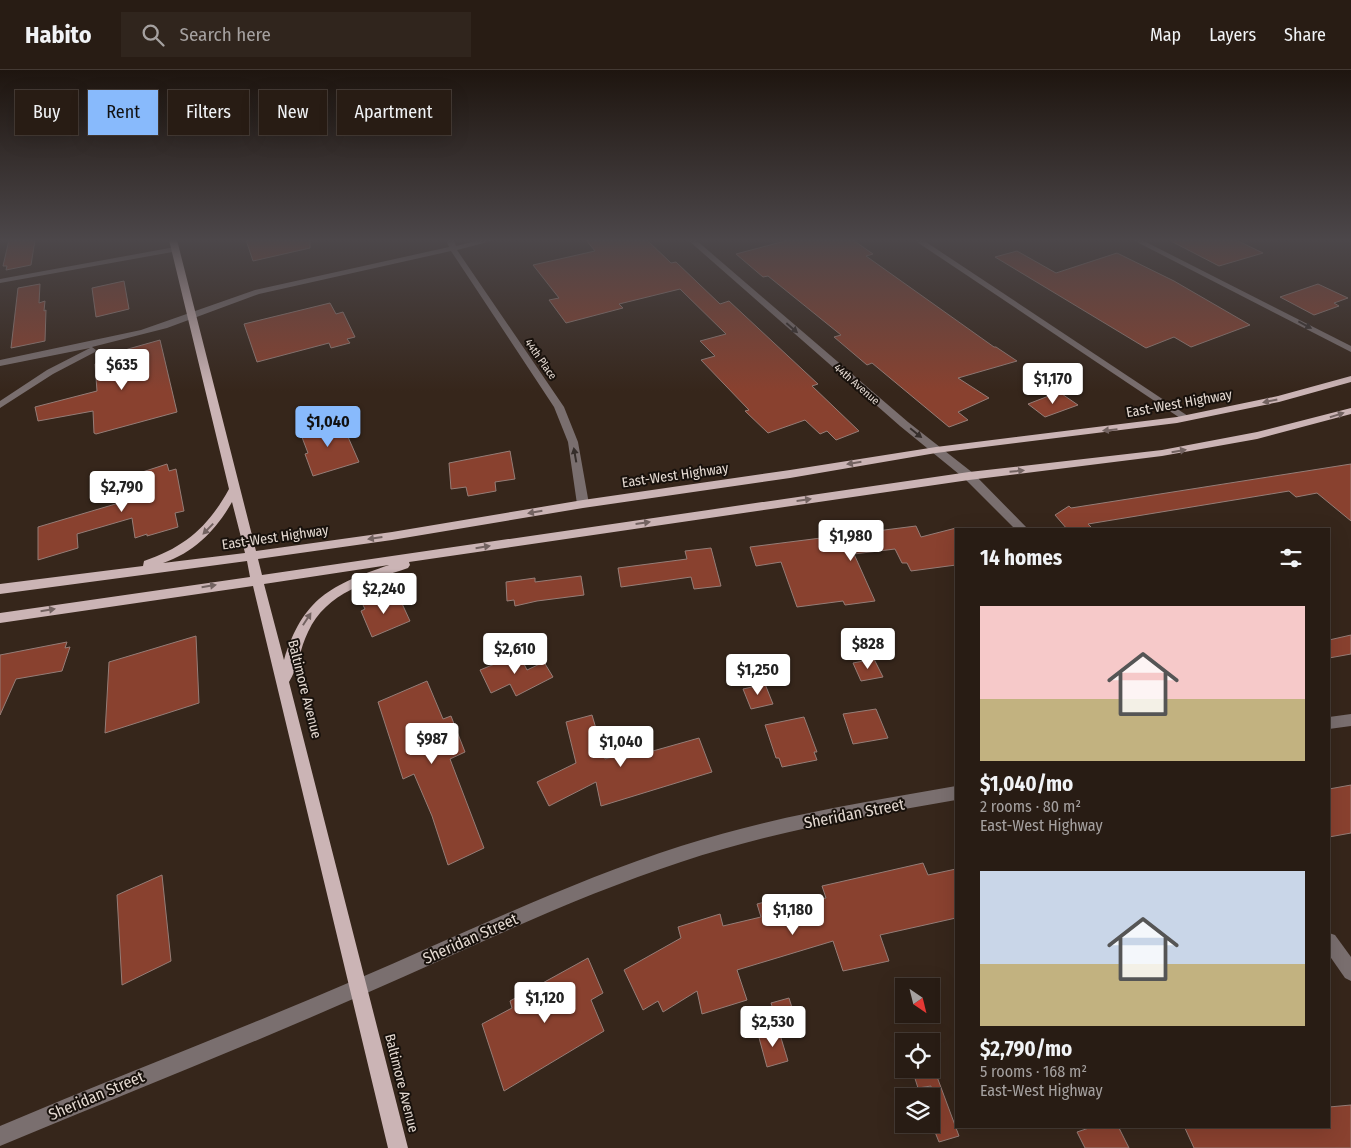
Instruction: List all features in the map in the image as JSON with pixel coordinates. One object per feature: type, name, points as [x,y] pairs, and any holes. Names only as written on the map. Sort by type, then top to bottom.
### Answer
[{"type":"main road","name":"Baltimore Avenue","points":[[185,290],[284,680],[398,1148]]},
{"type":"main road","name":"East-West Highway","points":[[0,589],[392,536],[583,504],[936,450],[1118,429],[1186,418],[1280,399],[1351,379]]},
{"type":"main road","points":[[0,618],[969,476],[1130,459],[1278,431],[1351,411]]},
{"type":"main road","points":[[120,573],[157,562],[195,542],[210,528],[223,511],[234,488]]},
{"type":"main road","points":[[284,680],[300,631],[310,614],[325,599],[342,587],[364,578],[434,555]]},
{"type":"street","points":[[0,363],[118,339],[192,317],[213,306],[265,290]]},
{"type":"street","name":"44th Place","points":[[479,290],[559,407],[567,425],[575,452],[583,504]]},
{"type":"street","name":"44th Avenue","points":[[748,290],[969,476],[1021,528]]},
{"type":"street","points":[[993,290],[1186,418]]},
{"type":"street","points":[[1235,290],[1351,349]]},
{"type":"street","points":[[0,405],[72,359],[118,339]]},
{"type":"street","points":[[1330,723],[1351,720]]},
{"type":"street","name":"Sheridan Street","points":[[0,1136],[359,987],[565,896],[684,853],[742,836],[955,793]]},
{"type":"street","points":[[1330,942],[1351,972]]},
{"type":"building","points":[[18,290],[40,290],[39,303],[45,301],[44,311],[46,310],[45,341],[11,348]]},
{"type":"building","points":[[92,290],[126,290],[129,309],[96,317]]},
{"type":"building","points":[[553,290],[675,290],[619,304],[623,308],[566,323],[549,300],[559,298]]},
{"type":"building","points":[[681,290],[706,290],[720,304],[729,301],[818,384],[812,386],[859,431],[836,440],[827,431],[820,434],[805,420],[768,433],[745,411],[749,410],[701,360],[715,356],[700,341],[726,334]]},
{"type":"building","points":[[786,290],[914,290],[994,347],[1017,361],[958,378],[989,398],[958,412],[968,420],[949,427],[872,363],[867,365],[834,337],[841,335]]},
{"type":"building","points":[[1050,290],[1190,290],[1250,325],[1191,347],[1174,337],[1146,348]]},
{"type":"building","points":[[1300,290],[1332,290],[1348,298],[1334,303],[1339,306],[1314,315],[1280,297]]},
{"type":"building","points":[[330,303],[336,314],[343,312],[355,337],[347,339],[350,343],[331,348],[329,343],[257,362],[244,324]]},
{"type":"building","points":[[160,340],[177,412],[96,434],[94,433],[93,411],[38,421],[35,407],[97,391],[95,364],[128,349]]},
{"type":"building","points":[[1059,392],[1078,405],[1045,417],[1028,404]]},
{"type":"building","points":[[341,421],[359,462],[313,476],[305,454],[308,453],[300,432]]},
{"type":"building","points":[[510,451],[515,479],[495,482],[496,491],[468,496],[466,487],[451,489],[449,463]]},
{"type":"building","points":[[167,464],[169,471],[176,469],[184,511],[175,513],[178,527],[135,538],[132,518],[77,534],[78,548],[38,560],[38,527],[129,500],[127,477]]},
{"type":"building","points":[[1351,464],[1351,521],[1317,493],[1296,497],[1289,491],[1088,524],[1092,528],[1066,528],[1055,515],[1069,506],[1071,508]]},
{"type":"building","points":[[916,526],[921,537],[955,528],[955,565],[911,571],[907,563],[902,563],[895,549],[854,554],[875,601],[845,605],[843,601],[797,607],[781,562],[756,566],[750,547]]},
{"type":"building","points":[[711,548],[721,586],[694,589],[691,577],[621,587],[618,568],[687,559],[685,551]]},
{"type":"building","points":[[581,576],[584,595],[515,606],[514,600],[507,601],[506,582],[535,578],[535,582]]},
{"type":"building","points":[[384,595],[387,602],[399,597],[410,621],[372,637],[361,611],[365,609],[362,603]]},
{"type":"building","points":[[1351,635],[1351,654],[1330,658],[1330,640]]},
{"type":"building","points":[[196,636],[199,703],[105,733],[109,662]]},
{"type":"building","points":[[67,642],[65,648],[70,647],[62,671],[16,679],[0,715],[0,655]]},
{"type":"building","points":[[519,654],[527,670],[544,662],[553,677],[516,696],[510,684],[491,693],[480,670]]},
{"type":"building","points":[[874,659],[883,677],[861,681],[853,663]]},
{"type":"building","points":[[427,681],[443,719],[451,716],[465,752],[450,759],[484,848],[448,865],[432,816],[414,774],[403,779],[378,702]]},
{"type":"building","points":[[765,684],[773,704],[751,709],[743,689]]},
{"type":"building","points":[[876,709],[888,738],[853,744],[843,714]]},
{"type":"building","points":[[592,715],[605,759],[620,755],[621,760],[699,738],[712,772],[601,806],[596,782],[549,806],[537,782],[576,763],[566,722]]},
{"type":"building","points":[[804,717],[817,752],[814,752],[817,760],[782,767],[779,758],[776,758],[765,725]]},
{"type":"building","points":[[1351,785],[1351,833],[1330,837],[1330,789]]},
{"type":"building","points":[[923,863],[928,875],[955,869],[955,918],[880,935],[889,961],[843,971],[833,941],[737,970],[747,1000],[702,1014],[697,991],[663,1012],[658,1001],[643,1010],[624,970],[681,938],[678,927],[720,914],[723,926],[761,917],[757,904],[787,896],[790,906],[826,898],[822,886]]},
{"type":"building","points":[[162,875],[171,961],[122,985],[117,895]]},
{"type":"building","points":[[588,958],[603,993],[591,1000],[604,1031],[504,1091],[482,1024],[512,1008],[510,1001]]},
{"type":"building","points":[[789,998],[798,1027],[781,1033],[771,1003]]},
{"type":"building","points":[[778,1028],[788,1061],[767,1067],[758,1034]]},
{"type":"building","points":[[915,1078],[937,1078],[959,1136],[939,1142],[935,1133],[940,1133],[940,1088],[931,1088],[931,1086],[918,1088]]},
{"type":"building","points":[[1351,1105],[1351,1148],[1194,1148],[1185,1128],[1330,1128],[1330,1107]]},
{"type":"building","points":[[1089,1128],[1119,1128],[1129,1148],[1085,1148],[1077,1132]]}]
